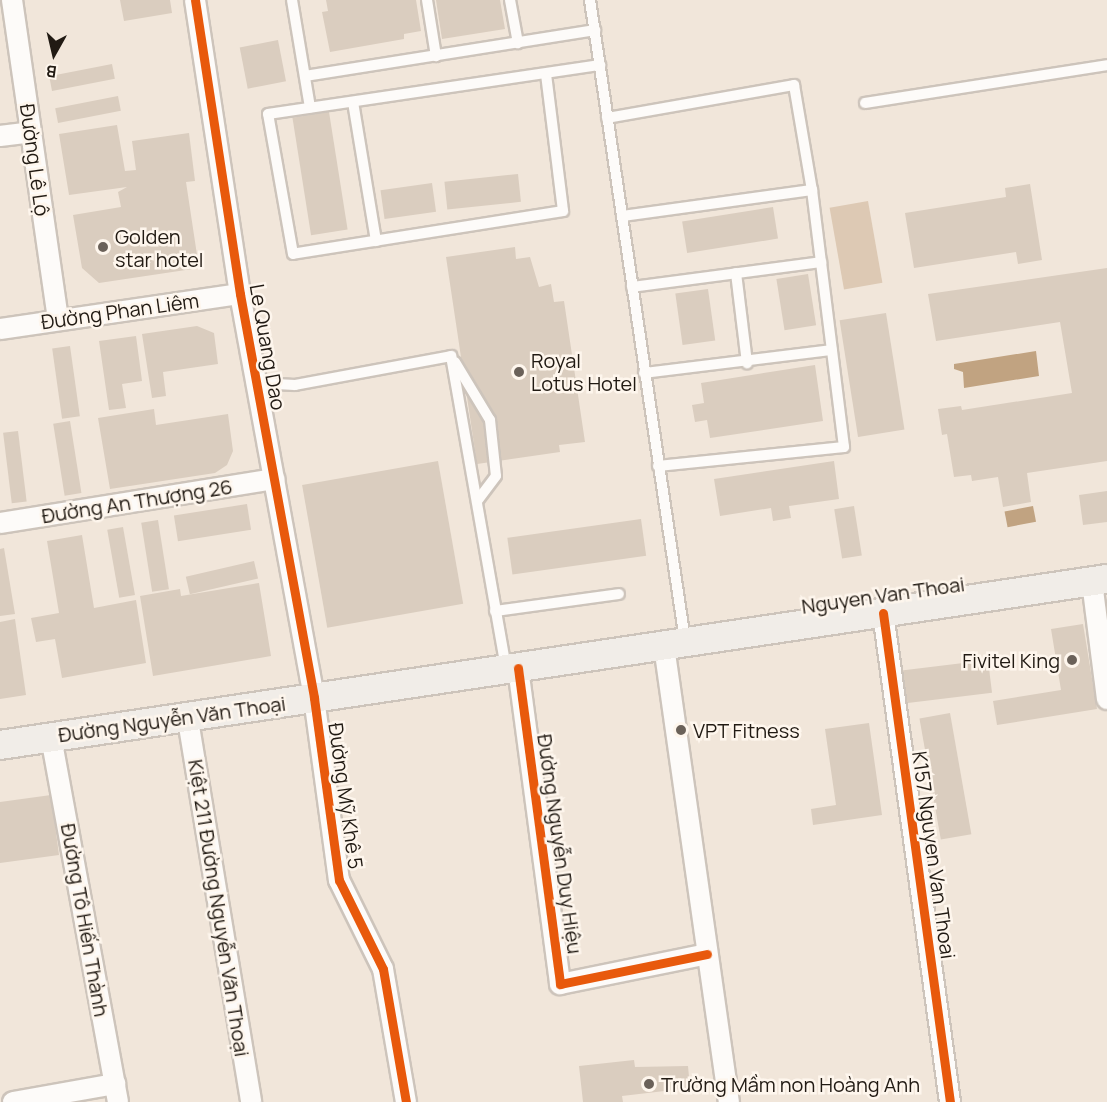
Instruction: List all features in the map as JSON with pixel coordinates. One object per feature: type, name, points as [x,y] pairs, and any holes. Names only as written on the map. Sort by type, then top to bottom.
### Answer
[{"type":"main road","name":"Nguyen Van Thoai","points":[[675,645],[1099,581]]},
{"type":"main road","name":"Đường Nguyễn Văn Thoại","points":[[0,745],[187,714],[314,698],[675,645]]},
{"type":"street","name":"Đường Lê Lộ","points":[[12,0],[58,321]]},
{"type":"street","name":"Le Quang Dao","points":[[195,0],[240,294],[314,698]]},
{"type":"street","points":[[0,136],[31,132]]},
{"type":"street","name":"Đường Phan Liêm","points":[[0,329],[240,294]]},
{"type":"street","name":"Đường An Thượng 26","points":[[0,523],[274,479]]},
{"type":"street","points":[[1099,581],[1107,699]]},
{"type":"street","name":"K157 Nguyen Van Thoai","points":[[883,613],[950,1102]]},
{"type":"street","points":[[675,645],[707,954],[729,1102]]},
{"type":"street","name":"Đường Nguyễn Duy Hiệu","points":[[512,669],[560,984],[707,954]]},
{"type":"street","name":"Đường Mỹ Khê 5","points":[[314,698],[339,879],[383,969],[406,1102]]},
{"type":"street","name":"Kiệt 211 Đường Nguyễn Văn Thoại","points":[[187,714],[250,1102]]},
{"type":"street","name":"Đường Tô Hiến Thành","points":[[51,737],[116,1093]]},
{"type":"street","points":[[13,1102],[116,1093]]},
{"type":"lane","points":[[292,0],[310,108]]},
{"type":"lane","points":[[427,0],[436,56]]},
{"type":"lane","points":[[510,0],[518,42]]},
{"type":"lane","points":[[590,0],[657,466],[675,645]]},
{"type":"lane","points":[[306,76],[595,30]]},
{"type":"lane","points":[[546,74],[563,211],[293,254],[267,114],[600,65]]},
{"type":"lane","points":[[865,103],[1107,65]]},
{"type":"lane","points":[[608,118],[794,85],[812,190],[844,447],[657,466]]},
{"type":"lane","points":[[353,102],[376,241]]},
{"type":"lane","points":[[622,216],[812,190]]},
{"type":"lane","points":[[632,287],[821,262]]},
{"type":"lane","points":[[736,273],[747,363]]},
{"type":"lane","points":[[644,373],[747,363],[832,351]]},
{"type":"lane","points":[[257,383],[295,385],[451,356]]},
{"type":"lane","points":[[451,356],[495,611],[512,669]]},
{"type":"lane","points":[[451,356],[489,420],[496,476],[477,501]]},
{"type":"lane","points":[[495,611],[620,594]]},
{"type":"shaded area","points":[[868,201],[882,283],[844,290],[830,208]]},
{"type":"shaded area","points":[[1036,351],[1039,376],[964,388],[963,372],[954,369],[954,364]]},
{"type":"shaded area","points":[[1033,506],[1036,522],[1008,527],[1005,512]]},
{"type":"building","points":[[120,0],[170,0],[172,13],[124,21]]},
{"type":"building","points":[[326,0],[416,0],[421,31],[404,34],[404,39],[330,52],[322,12],[328,11]]},
{"type":"building","points":[[436,0],[500,0],[505,29],[442,39]]},
{"type":"building","points":[[278,40],[286,81],[248,89],[240,47]]},
{"type":"building","points":[[112,64],[115,79],[52,91],[49,76]]},
{"type":"building","points":[[118,96],[121,111],[58,123],[55,108]]},
{"type":"building","points":[[329,112],[348,230],[311,235],[292,118]]},
{"type":"building","points":[[117,125],[125,171],[136,170],[132,141],[189,133],[195,181],[186,182],[199,268],[99,283],[82,268],[73,215],[121,207],[118,192],[127,187],[69,195],[59,134]]},
{"type":"building","points":[[518,174],[521,202],[447,210],[444,182]]},
{"type":"building","points":[[432,183],[436,212],[385,219],[381,190]]},
{"type":"building","points":[[1030,184],[1042,260],[1018,264],[1016,252],[914,268],[905,213],[1006,197],[1005,188]]},
{"type":"building","points":[[773,207],[778,239],[687,253],[682,221]]},
{"type":"building","name":"Royal Lotus Hotel","points":[[515,247],[516,259],[530,257],[539,287],[551,284],[554,302],[564,301],[585,442],[559,445],[560,452],[477,464],[446,257]]},
{"type":"building","points":[[1107,268],[1107,461],[1027,473],[1031,502],[1003,507],[998,477],[972,481],[971,475],[954,477],[947,434],[942,435],[938,409],[961,406],[962,410],[1072,393],[1060,322],[936,341],[928,294]]},
{"type":"building","points":[[808,274],[816,325],[785,330],[776,279]]},
{"type":"building","points":[[708,289],[715,340],[683,345],[675,294]]},
{"type":"building","points":[[886,313],[904,430],[858,437],[840,320]]},
{"type":"building","points":[[197,326],[214,333],[218,364],[163,372],[166,396],[152,398],[142,334]]},
{"type":"building","points":[[136,336],[142,381],[122,384],[126,408],[109,410],[99,341]]},
{"type":"building","points":[[70,346],[80,416],[62,419],[52,349]]},
{"type":"building","points":[[815,365],[823,421],[710,438],[707,420],[695,422],[692,405],[704,403],[701,383]]},
{"type":"building","points":[[154,409],[156,425],[228,414],[233,451],[227,465],[215,473],[110,489],[98,418]]},
{"type":"building","points":[[70,421],[81,493],[65,496],[53,424]]},
{"type":"building","points":[[18,431],[27,501],[12,503],[3,433]]},
{"type":"building","points":[[438,461],[463,604],[327,628],[302,485]]},
{"type":"building","points":[[834,461],[839,499],[789,506],[791,518],[773,521],[771,508],[720,516],[714,479]]},
{"type":"building","points":[[1107,491],[1107,522],[1083,525],[1079,495]]},
{"type":"building","points":[[247,504],[251,530],[178,541],[174,516]]},
{"type":"building","points":[[854,506],[862,555],[842,559],[834,509]]},
{"type":"building","points":[[641,519],[646,556],[512,574],[507,538]]},
{"type":"building","points":[[158,520],[169,589],[152,592],[141,523]]},
{"type":"building","points":[[123,527],[135,595],[119,598],[107,530]]},
{"type":"building","points":[[82,535],[94,608],[136,600],[146,663],[62,678],[55,639],[36,642],[31,618],[59,613],[47,541]]},
{"type":"building","points":[[4,548],[15,614],[0,616],[0,549]]},
{"type":"building","points":[[254,561],[258,579],[190,594],[186,577]]},
{"type":"building","points":[[259,583],[271,656],[153,676],[140,596],[180,589],[181,596]]},
{"type":"building","points":[[15,619],[26,695],[0,699],[0,622]]},
{"type":"building","name":"Fivitel King","points":[[1083,624],[1097,709],[997,725],[993,701],[1061,690],[1051,629]]},
{"type":"building","points":[[988,660],[992,693],[906,703],[902,671]]},
{"type":"building","points":[[950,713],[971,834],[941,840],[919,718]]},
{"type":"building","points":[[869,723],[882,815],[813,825],[811,809],[836,805],[825,729]]},
{"type":"building","points":[[51,795],[59,855],[0,863],[0,802]]},
{"type":"building","name":"Trường Mầm non Hoàng Anh","points":[[634,1060],[635,1067],[688,1066],[690,1088],[622,1096],[623,1102],[583,1102],[579,1066]]},
{"type":"cycle path","points":[[195,0],[240,294],[314,698],[339,880],[383,969],[406,1102]]},
{"type":"cycle path","points":[[883,613],[950,1102]]},
{"type":"cycle path","points":[[518,668],[560,984],[707,954]]},
{"type":"place","name":"Golden star hotel","points":[[103,247]]},
{"type":"place","name":"Royal Lotus Hotel","points":[[519,372]]},
{"type":"place","name":"Fivitel King","points":[[1072,660]]},
{"type":"place","name":"VPT Fitness","points":[[681,730]]},
{"type":"place","name":"Trường Mầm non Hoàng Anh","points":[[649,1084]]}]
